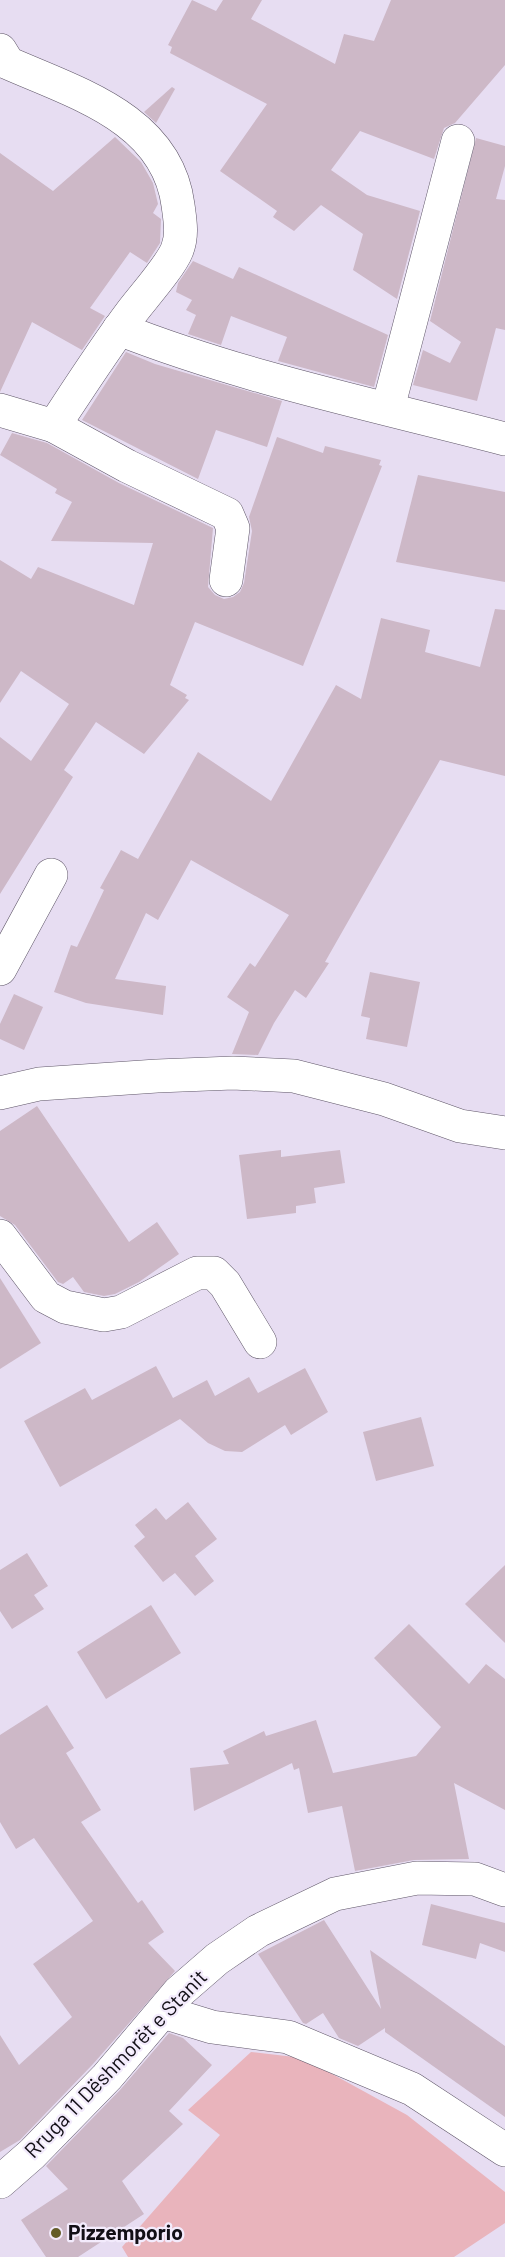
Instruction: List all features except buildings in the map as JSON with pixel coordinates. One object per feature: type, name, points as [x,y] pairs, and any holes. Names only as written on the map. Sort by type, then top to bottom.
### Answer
[{"type":"street","points":[[0,50],[8,63],[103,105],[124,118],[148,139],[166,166],[176,194],[181,230],[177,251],[119,329],[54,426]]},
{"type":"street","points":[[388,408],[458,141]]},
{"type":"street","points":[[119,329],[229,367],[326,395],[388,408],[505,439]]},
{"type":"street","points":[[0,410],[54,426],[128,466],[227,514],[233,528],[226,580]]},
{"type":"street","points":[[0,969],[51,875]]},
{"type":"street","points":[[0,1093],[39,1084],[156,1076],[233,1072],[294,1076],[384,1099],[460,1126],[505,1133]]},
{"type":"street","points":[[0,1236],[46,1297],[65,1307],[104,1315],[121,1312],[197,1273],[214,1273],[225,1284],[260,1342]]},
{"type":"street","name":"Rruga 11 Dëshmorët e Stanit","points":[[0,2182],[32,2154],[107,2078],[179,1992],[258,1931],[335,1894],[417,1878],[475,1879],[505,1890]]},
{"type":"street","points":[[163,2012],[212,2027],[288,2037],[412,2089],[505,2150]]},
{"type":"shaded area","points":[[251,2052],[303,2058],[407,2115],[505,2192],[505,2223],[454,2257],[128,2257],[122,2247],[220,2135],[188,2110]]},
{"type":"place","name":"Pizzemporio","points":[[56,2233]]}]
